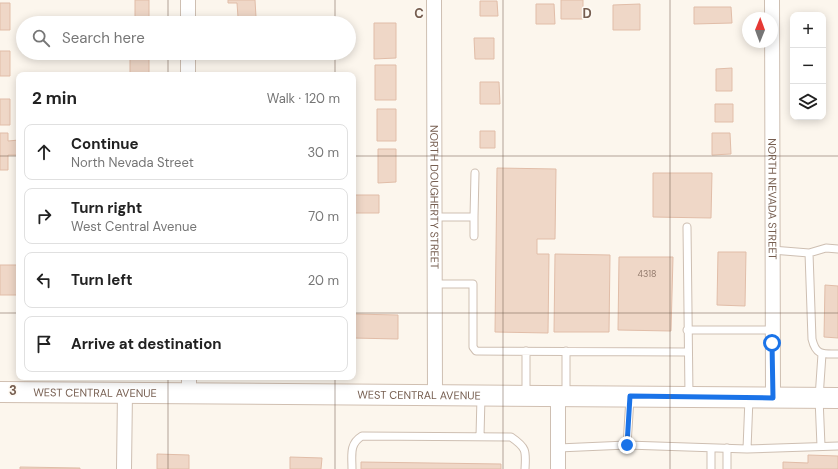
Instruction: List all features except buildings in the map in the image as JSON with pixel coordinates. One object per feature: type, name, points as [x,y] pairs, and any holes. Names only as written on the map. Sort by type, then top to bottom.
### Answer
[{"type":"main road","name":"WEST CENTRAL AVENUE","points":[[0,392],[125,392],[189,385],[435,395],[828,398]]},
{"type":"street","points":[[188,0],[188,16]]},
{"type":"street","name":"NORTH DOUGHERTY STREET","points":[[434,0],[435,395]]},
{"type":"street","name":"NORTH NEVADA STREET","points":[[772,0],[773,398]]},
{"type":"street","points":[[188,60],[188,72]]},
{"type":"street","points":[[124,469],[125,392]]},
{"type":"street","points":[[558,469],[562,396]]},
{"type":"lane","points":[[474,236],[475,173]]},
{"type":"lane","points":[[435,217],[474,217]]},
{"type":"lane","points":[[687,227],[688,397]]},
{"type":"lane","points":[[772,250],[809,253],[826,248],[838,249]]},
{"type":"lane","points":[[809,253],[812,340],[814,349],[822,354],[838,354]]},
{"type":"lane","points":[[435,284],[473,284],[473,347],[476,351],[688,352]]},
{"type":"lane","points":[[687,330],[772,330]]},
{"type":"lane","points":[[526,351],[526,395]]},
{"type":"lane","points":[[562,396],[566,351]]},
{"type":"lane","points":[[821,446],[828,398],[822,354]]},
{"type":"lane","points":[[480,436],[481,395]]},
{"type":"lane","points":[[627,445],[630,396]]},
{"type":"lane","points":[[747,449],[750,397]]},
{"type":"lane","points":[[352,469],[352,449],[355,440],[362,436],[510,437],[520,443],[526,452],[525,469]]},
{"type":"lane","points":[[558,448],[627,445],[747,449],[838,446]]},
{"type":"lane","points":[[711,448],[711,469]]},
{"type":"lane","points":[[727,448],[727,469]]},
{"type":"route","points":[[627,445],[630,396],[773,398],[772,343]]}]
